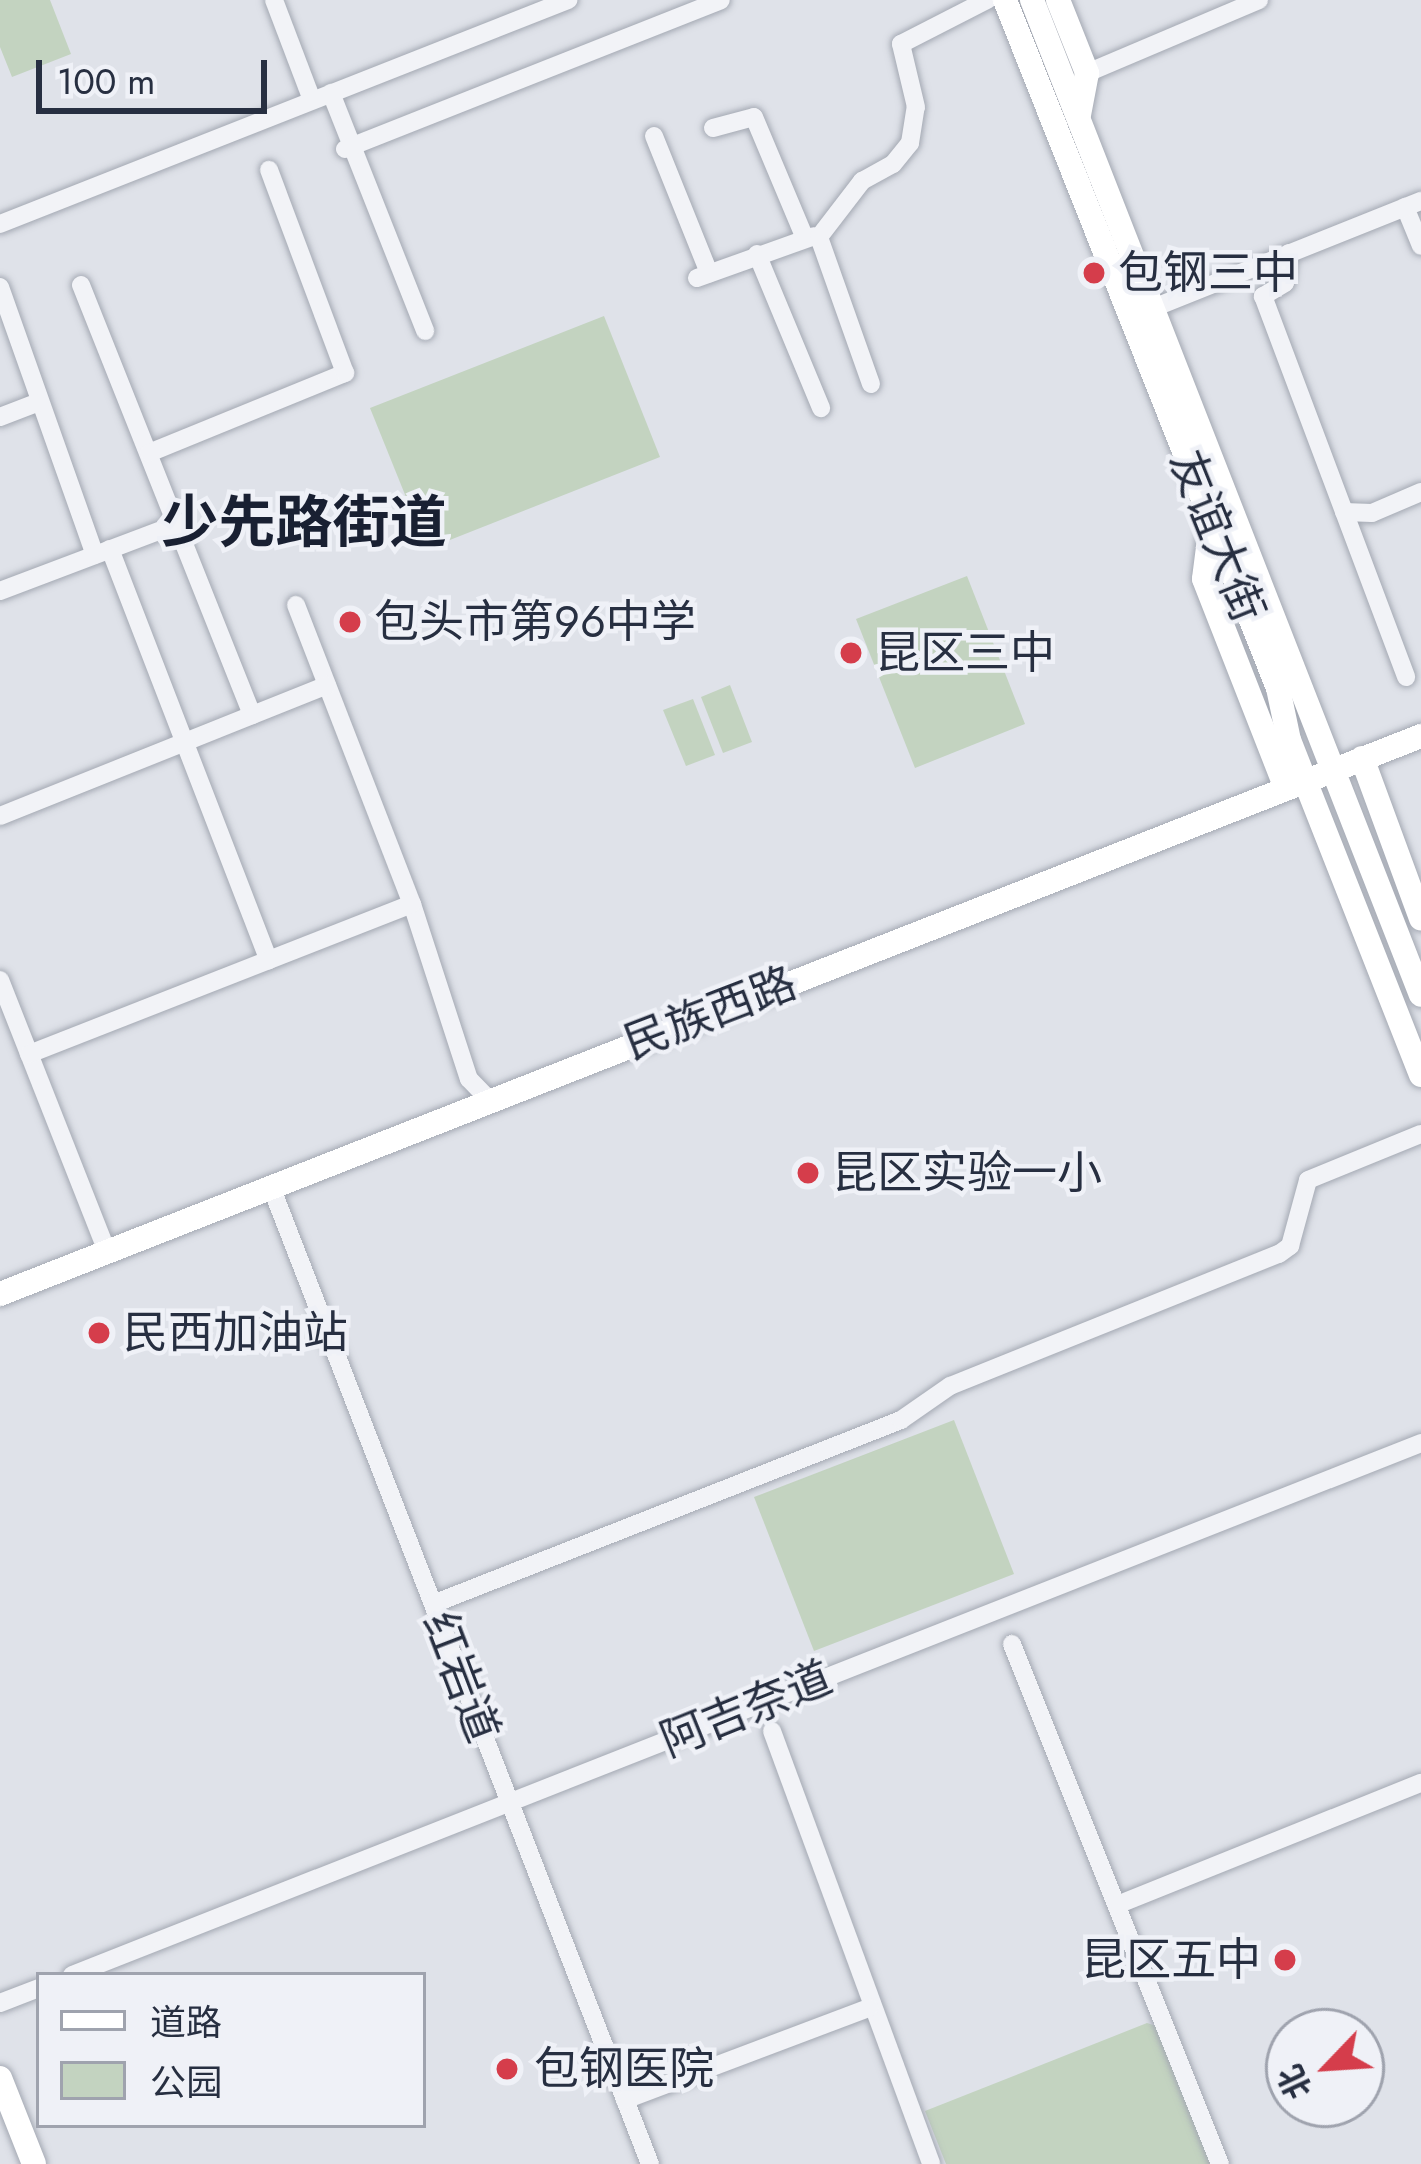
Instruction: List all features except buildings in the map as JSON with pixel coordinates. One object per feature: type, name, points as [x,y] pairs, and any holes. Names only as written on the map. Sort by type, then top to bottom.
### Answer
[{"type":"main road","name":"友谊大街","points":[[1005,0],[1211,524],[1333,770],[1421,994]]},
{"type":"main road","name":"友谊大街","points":[[1032,0],[1153,308],[1289,686],[1295,784],[1338,864],[1421,1075]]},
{"type":"main road","points":[[1058,0],[1087,74],[1078,117]]},
{"type":"main road","points":[[1211,524],[1204,579],[1295,784]]},
{"type":"main road","name":"民族西路","points":[[0,1294],[1421,736]]},
{"type":"main road","points":[[1362,758],[1421,918]]},
{"type":"main road","points":[[1338,864],[1366,853]]},
{"type":"main road","points":[[0,2078],[34,2164]]},
{"type":"street","points":[[274,0],[349,147],[424,331]]},
{"type":"street","points":[[0,224],[568,0]]},
{"type":"street","points":[[349,147],[721,0]]},
{"type":"street","points":[[654,136],[703,276],[811,236],[862,181],[893,164],[910,143],[916,107],[901,44],[987,0]]},
{"type":"street","points":[[1087,74],[1258,0]]},
{"type":"street","points":[[713,128],[754,117],[811,236],[871,384]]},
{"type":"street","points":[[149,453],[343,377],[269,170]]},
{"type":"street","points":[[1153,308],[1413,204],[1421,246]]},
{"type":"street","points":[[758,254],[821,409]]},
{"type":"street","points":[[1289,254],[1285,284],[1262,296],[1406,676]]},
{"type":"street","points":[[81,285],[252,715]]},
{"type":"street","points":[[0,287],[36,403],[184,742],[269,960]]},
{"type":"street","points":[[0,417],[36,403]]},
{"type":"street","points":[[1344,512],[1372,513],[1421,492]]},
{"type":"street","points":[[0,591],[177,524]]},
{"type":"street","points":[[296,605],[412,904],[469,1079],[489,1100]]},
{"type":"street","points":[[0,816],[326,685]]},
{"type":"street","points":[[29,1054],[412,904]]},
{"type":"street","points":[[0,980],[7,1020],[29,1054],[107,1252]]},
{"type":"street","points":[[433,1604],[901,1420],[950,1386],[1279,1254],[1290,1246],[1309,1180],[1421,1134]]},
{"type":"street","name":"红岩道","points":[[272,1189],[650,2164]]},
{"type":"street","name":"阿吉奈道","points":[[80,1972],[1421,1443]]},
{"type":"street","points":[[1012,1644],[1220,2164]]},
{"type":"street","points":[[772,1731],[869,2008],[931,2164]]},
{"type":"street","points":[[1117,1905],[1421,1783]]},
{"type":"street","points":[[0,2003],[36,1989]]},
{"type":"street","points":[[625,2101],[869,2008]]},
{"type":"green space","points":[[0,0],[50,0],[71,54],[12,77],[0,47]]},
{"type":"green space","points":[[604,316],[660,457],[427,549],[370,408]]},
{"type":"green space","points":[[967,576],[1025,724],[915,768],[856,619]]},
{"type":"green space","points":[[730,685],[752,742],[723,753],[701,697]]},
{"type":"green space","points":[[693,699],[715,755],[686,766],[663,710]]},
{"type":"green space","points":[[954,1420],[1014,1574],[814,1651],[754,1497]]},
{"type":"green space","points":[[1147,2023],[1156,2026],[1211,2164],[946,2164],[925,2111]]},
{"type":"place","name":"包钢三中","points":[[1094,273]]},
{"type":"place","name":"包头市第96中学","points":[[350,622]]},
{"type":"place","name":"昆区三中","points":[[851,653]]},
{"type":"place","name":"昆区实验一小","points":[[808,1173]]},
{"type":"place","name":"民西加油站","points":[[99,1333]]},
{"type":"place","name":"昆区五中","points":[[1285,1960]]},
{"type":"place","name":"包钢医院","points":[[507,2069]]},
{"type":"district","name":"少先路街道","points":[[304,523]]}]
